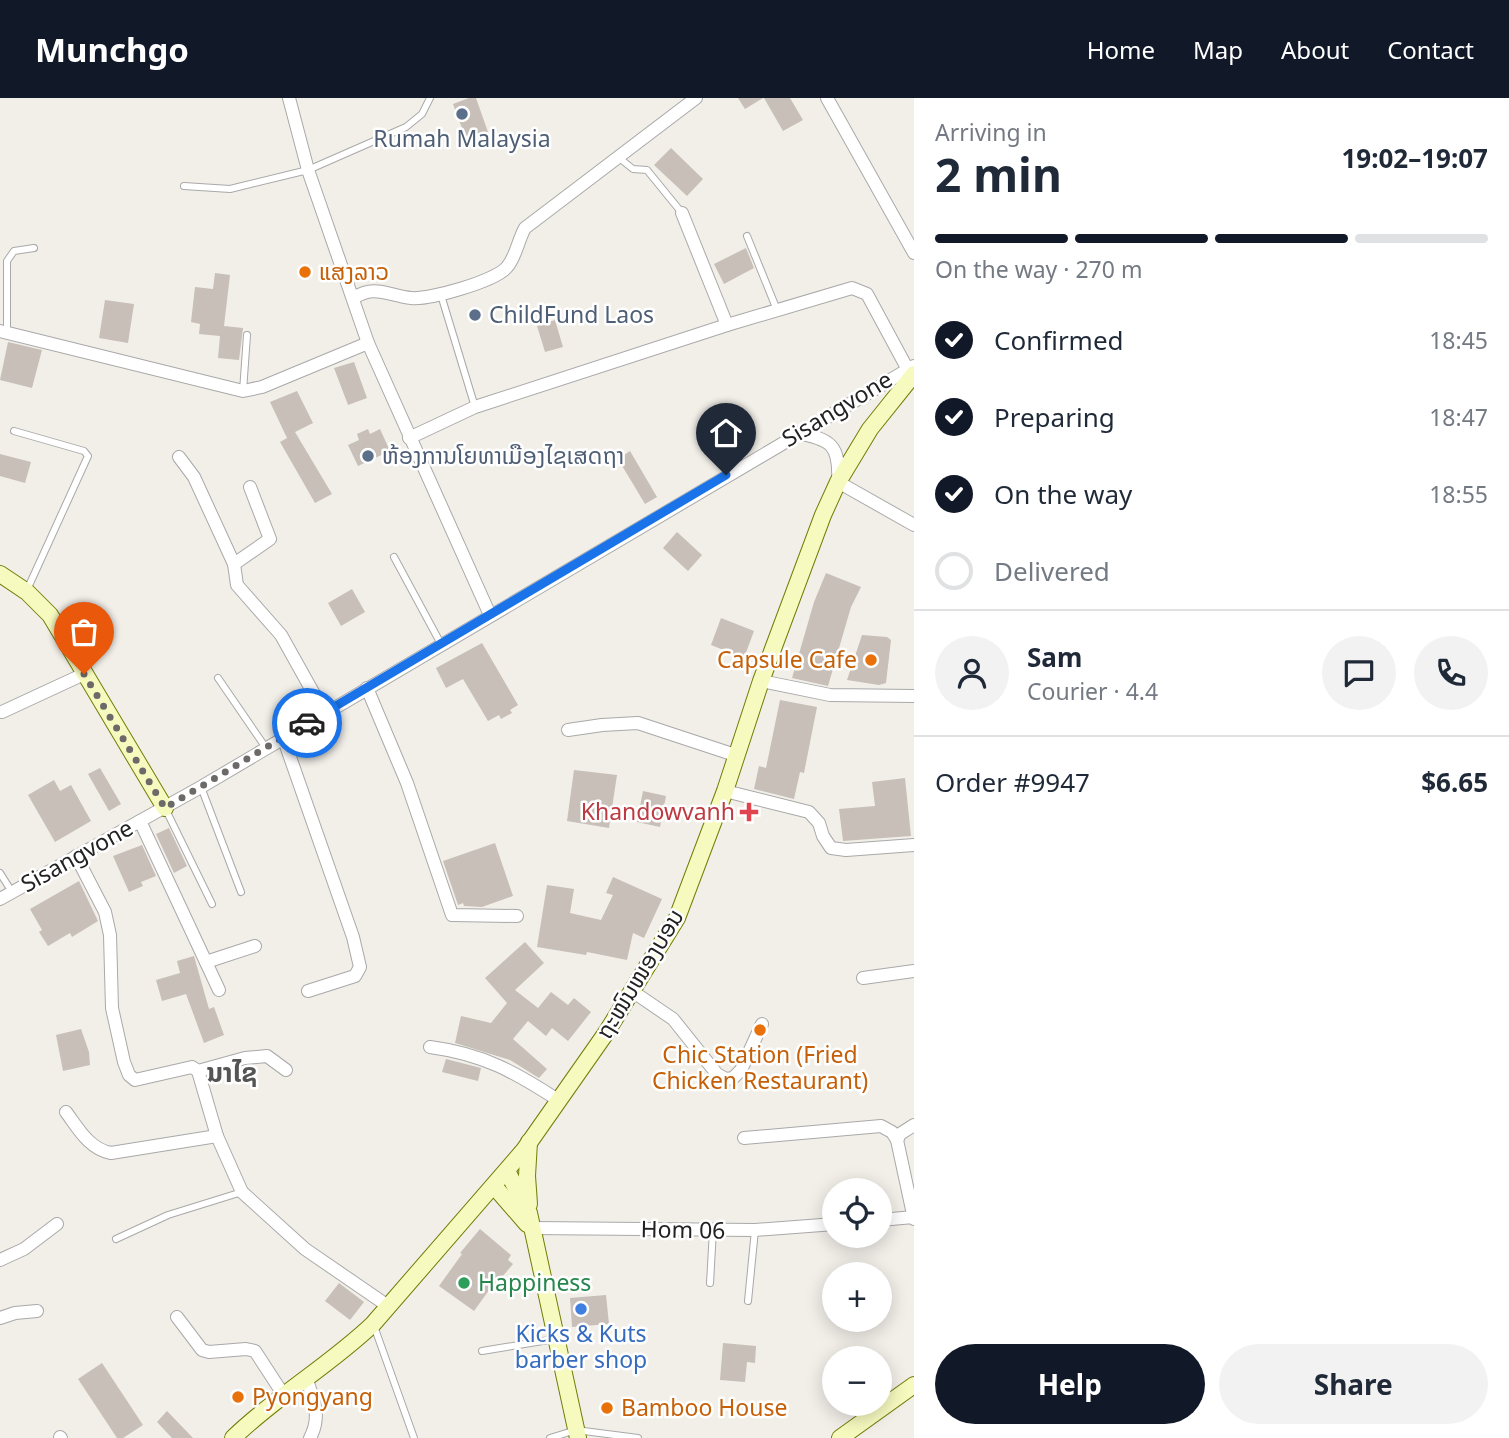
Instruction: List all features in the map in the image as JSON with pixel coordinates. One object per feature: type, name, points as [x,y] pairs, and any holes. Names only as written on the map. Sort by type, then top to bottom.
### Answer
[{"type":"street","points":[[289,98],[308,170],[368,342],[490,615]]},
{"type":"street","points":[[354,298],[361,293],[379,290],[411,298],[441,295],[505,270],[525,228],[696,98]]},
{"type":"street","points":[[827,98],[914,253]]},
{"type":"street","points":[[682,213],[727,325]]},
{"type":"street","points":[[409,438],[475,407],[727,325],[852,288],[867,294],[912,369]]},
{"type":"street","points":[[4,331],[243,391],[262,387],[368,342]]},
{"type":"street","name":"Sisangvone","points":[[0,899],[165,808],[797,433],[912,369]]},
{"type":"street","name":"ຖະໜົນໜອງບອນ","points":[[233,1438],[283,1394],[355,1341],[373,1324],[507,1171],[606,1033],[677,918],[761,681],[838,482],[870,429],[912,369]]},
{"type":"street","points":[[797,433],[829,442],[836,452],[838,482],[914,525]]},
{"type":"street","points":[[179,457],[194,477],[234,564],[237,585],[281,635],[324,712]]},
{"type":"street","points":[[234,564],[270,539],[250,487]]},
{"type":"street","points":[[0,574],[27,592],[50,615],[165,808]]},
{"type":"street","points":[[2,712],[84,674]]},
{"type":"street","points":[[761,681],[830,695],[914,696]]},
{"type":"street","points":[[368,688],[407,783],[452,915],[517,916]]},
{"type":"street","points":[[568,730],[638,723],[735,755]]},
{"type":"street","points":[[283,737],[353,937],[360,967],[355,976],[308,990]]},
{"type":"street","points":[[724,791],[809,812],[819,823],[831,848],[878,849],[914,845]]},
{"type":"street","points":[[141,821],[219,990]]},
{"type":"street","points":[[76,856],[105,912],[110,935],[112,1008],[129,1075],[135,1080],[192,1067],[198,1071],[217,1136],[242,1192],[305,1249],[388,1306]]},
{"type":"street","points":[[206,962],[255,946]]},
{"type":"street","points":[[863,978],[914,971]]},
{"type":"street","points":[[632,991],[673,1019],[717,1074],[726,1079],[733,1078],[741,1070],[762,1024]]},
{"type":"street","points":[[430,1047],[478,1057],[515,1073],[558,1100]]},
{"type":"street","points":[[198,1071],[245,1058],[267,1056],[286,1070]]},
{"type":"street","points":[[66,1111],[88,1142],[104,1152],[217,1136]]},
{"type":"street","points":[[898,1140],[900,1134],[914,1125]]},
{"type":"street","points":[[744,1138],[881,1126],[892,1132],[898,1140],[914,1218],[892,1219]]},
{"type":"street","points":[[530,1141],[527,1176],[530,1221],[577,1434]]},
{"type":"street","points":[[507,1171],[530,1221]]},
{"type":"street","points":[[494,1186],[530,1221]]},
{"type":"street","name":"Hom 06","points":[[530,1221],[713,1230],[822,1225]]},
{"type":"street","points":[[0,1260],[24,1248],[57,1224]]},
{"type":"street","points":[[0,1318],[15,1313],[37,1311]]},
{"type":"street","points":[[177,1317],[202,1350],[209,1352],[246,1349],[255,1352],[283,1394]]},
{"type":"street","points":[[306,1377],[317,1417],[310,1438]]},
{"type":"street","points":[[844,1437],[914,1385]]},
{"type":"lane","points":[[184,186],[230,190],[308,170],[406,127],[422,114],[430,98]]},
{"type":"lane","points":[[618,157],[633,169],[647,170],[682,213]]},
{"type":"lane","points":[[747,236],[777,310]]},
{"type":"lane","points":[[4,331],[7,261],[14,251],[34,248]]},
{"type":"lane","points":[[441,295],[475,407]]},
{"type":"lane","points":[[243,391],[247,335]]},
{"type":"lane","points":[[14,430],[84,451],[88,456],[27,592]]},
{"type":"lane","points":[[394,557],[441,644]]},
{"type":"lane","points":[[218,678],[265,748]]},
{"type":"lane","points":[[201,787],[241,892]]},
{"type":"lane","points":[[165,808],[212,904]]},
{"type":"lane","points":[[0,873],[12,892]]},
{"type":"lane","points":[[116,1239],[168,1215],[242,1192]]},
{"type":"lane","points":[[710,1283],[713,1230]]},
{"type":"lane","points":[[748,1301],[755,1230]]},
{"type":"lane","points":[[373,1324],[414,1438]]},
{"type":"lane","points":[[482,1351],[555,1339]]},
{"type":"lane","points":[[550,1438],[577,1434],[638,1438]]},
{"type":"building","points":[[476,98],[488,132],[466,139],[453,104]]},
{"type":"building","points":[[738,98],[763,98],[745,109]]},
{"type":"building","points":[[764,98],[790,98],[803,120],[783,131]]},
{"type":"building","points":[[671,148],[703,179],[687,196],[654,165]]},
{"type":"building","points":[[746,248],[754,268],[724,284],[714,264]]},
{"type":"building","points":[[215,273],[230,275],[224,326],[243,328],[239,360],[218,358],[220,336],[199,334],[200,324],[191,322],[195,287],[213,289]]},
{"type":"building","points":[[105,300],[134,304],[128,343],[99,338]]},
{"type":"building","points":[[555,320],[563,347],[545,352],[537,326]]},
{"type":"building","points":[[8,342],[42,350],[32,388],[0,380]]},
{"type":"building","points":[[354,362],[367,398],[348,405],[334,368]]},
{"type":"building","points":[[297,391],[313,423],[295,432],[332,494],[315,503],[280,442],[287,438],[270,402]]},
{"type":"building","points":[[368,429],[370,434],[380,429],[390,451],[358,466],[348,445],[359,440],[357,434]]},
{"type":"building","points":[[630,451],[657,497],[645,504],[618,459]]},
{"type":"building","points":[[0,454],[31,462],[25,483],[0,476]]},
{"type":"building","points":[[677,532],[702,555],[688,571],[663,548]]},
{"type":"building","points":[[826,573],[861,587],[851,607],[828,686],[792,678],[814,602]]},
{"type":"building","points":[[352,589],[365,612],[341,626],[328,603]]},
{"type":"building","points":[[721,618],[754,631],[744,658],[711,645]]},
{"type":"building","name":"Capsule Cafe","points":[[862,635],[887,637],[891,640],[886,683],[879,685],[847,680]]},
{"type":"building","points":[[482,643],[518,705],[510,710],[512,713],[501,719],[499,715],[488,721],[463,679],[446,688],[436,668]]},
{"type":"building","points":[[780,700],[817,707],[804,773],[800,772],[794,799],[754,789],[759,766],[766,768]]},
{"type":"building","points":[[100,768],[121,804],[109,811],[88,774]]},
{"type":"building","points":[[574,770],[617,775],[609,828],[567,821]]},
{"type":"building","points":[[905,778],[911,836],[843,841],[839,809],[875,806],[872,782]]},
{"type":"building","points":[[54,780],[60,791],[71,785],[91,821],[55,842],[28,795]]},
{"type":"building","points":[[643,791],[666,796],[660,827],[637,822]]},
{"type":"building","points":[[169,828],[187,866],[174,873],[156,834]]},
{"type":"building","points":[[495,843],[513,896],[482,907],[464,906],[463,903],[458,905],[443,861]]},
{"type":"building","points":[[142,845],[156,876],[141,882],[143,886],[129,892],[113,856]]},
{"type":"building","points":[[613,877],[662,899],[644,938],[633,933],[627,960],[587,952],[586,955],[537,947],[547,885],[574,889],[570,913],[601,920],[613,895],[606,893]]},
{"type":"building","points":[[79,881],[98,921],[72,937],[70,933],[48,946],[30,909]]},
{"type":"building","points":[[525,942],[544,963],[515,990],[538,1008],[551,992],[568,1005],[574,998],[591,1012],[568,1041],[552,1028],[546,1036],[528,1021],[513,1039],[547,1069],[539,1078],[510,1060],[455,1043],[461,1016],[491,1023],[507,1003],[485,978]]},
{"type":"building","points":[[194,956],[209,1009],[214,1007],[224,1035],[204,1043],[186,994],[162,1001],[156,980],[180,973],[177,961]]},
{"type":"building","points":[[81,1029],[89,1052],[90,1065],[63,1071],[56,1035]]},
{"type":"building","points":[[446,1059],[481,1068],[478,1081],[442,1072]]},
{"type":"building","points":[[480,1229],[511,1255],[508,1260],[513,1264],[497,1283],[495,1282],[474,1311],[439,1286],[462,1254],[460,1253]]},
{"type":"building","points":[[339,1283],[364,1302],[350,1320],[325,1301]]},
{"type":"building","points":[[606,1295],[609,1324],[572,1327],[570,1298]]},
{"type":"building","points":[[723,1343],[756,1346],[755,1363],[747,1362],[745,1382],[720,1380]]},
{"type":"building","points":[[102,1363],[143,1425],[123,1438],[117,1438],[78,1379]]},
{"type":"building","points":[[167,1411],[193,1438],[172,1438],[157,1422]]},
{"type":"way so far","points":[[84,674],[165,808],[307,723]]},
{"type":"place","name":"Rumah Malaysia","points":[[462,114]]},
{"type":"place","name":"ແສງລາວ","points":[[305,272]]},
{"type":"place","name":"ChildFund Laos","points":[[475,315]]},
{"type":"place","name":"ຫ້ອງການໂຍທາເມືອງໄຊເສດຖາ","points":[[368,456]]},
{"type":"place","name":"Capsule Cafe","points":[[871,660]]},
{"type":"place","name":"Khandowvanh","points":[[749,812]]},
{"type":"place","name":"Chic Station (Fried Chicken Restaurant)","points":[[760,1030]]},
{"type":"place","name":"Happiness","points":[[464,1283]]},
{"type":"place","name":"Kicks & Kuts barber shop","points":[[581,1309]]},
{"type":"place","name":"Pyongyang","points":[[238,1397]]},
{"type":"place","name":"Bamboo House","points":[[607,1408]]},
{"type":"district","name":"ນາໄຊ","points":[[232,1073]]},
{"type":"route","points":[[307,723],[726,475]]}]
